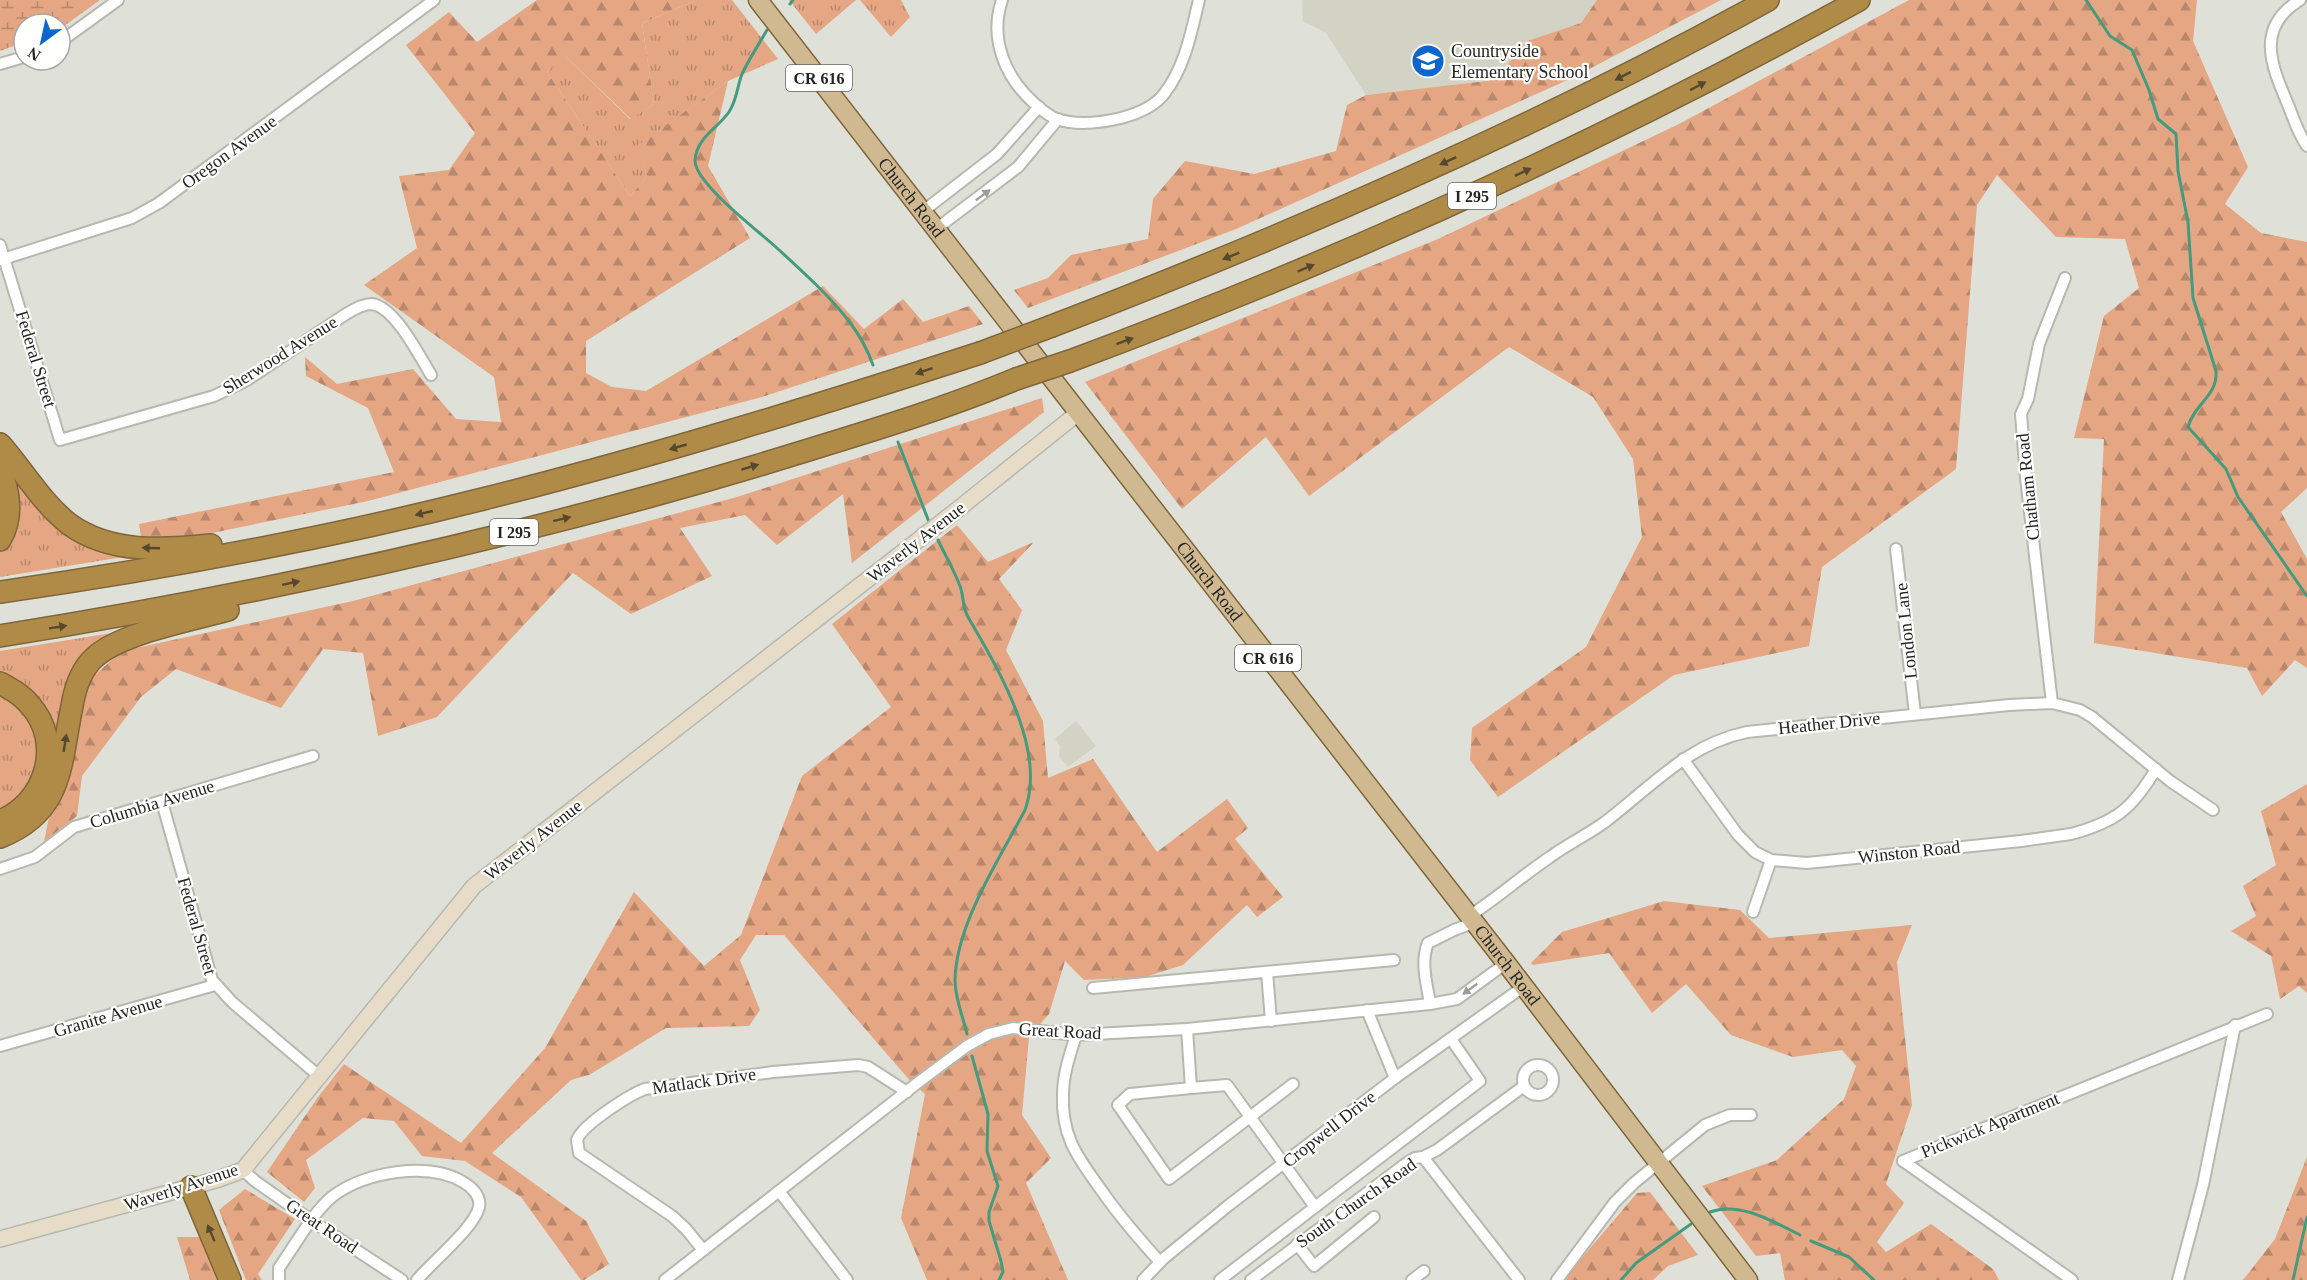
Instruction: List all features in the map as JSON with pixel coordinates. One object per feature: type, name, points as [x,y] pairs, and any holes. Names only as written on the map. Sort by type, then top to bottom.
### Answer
[{"type":"highway","name":"I 295","points":[[0,592],[151,569],[334,533],[481,500],[606,467],[812,407],[980,352],[1226,258],[1380,192],[1616,80],[1768,0]]},
{"type":"highway","name":"I 295","points":[[0,636],[144,613],[420,555],[654,495],[845,438],[958,401],[1070,361],[1261,287],[1479,192],[1659,106],[1859,0]]},
{"type":"highway","points":[[0,444],[53,508],[69,523],[88,535],[110,543],[133,547],[183,548],[334,533]]},
{"type":"highway","points":[[0,470],[6,482],[9,499],[8,517],[0,540]]},
{"type":"highway","points":[[0,837],[32,820],[45,805],[56,786],[74,697],[80,678],[88,664],[104,650],[142,634],[231,608],[250,592]]},
{"type":"highway","points":[[0,682],[25,700],[36,713],[46,737],[48,755],[45,772],[34,796],[13,815],[0,821]]},
{"type":"highway","points":[[192,1187],[230,1280]]},
{"type":"main road","name":"Church Road","points":[[758,0],[1506,963],[1748,1280]]},
{"type":"street","points":[[72,33],[118,0]]},
{"type":"street","name":"Oregon Avenue","points":[[2,259],[132,218],[152,207],[434,0]]},
{"type":"street","points":[[1002,0],[997,28],[1000,53],[1017,85],[1039,107],[1058,119],[1075,123],[1102,123],[1144,110],[1163,96],[1181,67],[1199,0]]},
{"type":"street","points":[[2300,0],[2287,8],[2278,18],[2272,28],[2271,44],[2274,71],[2307,146]]},
{"type":"street","points":[[922,212],[997,154],[1039,107]]},
{"type":"street","points":[[936,229],[1018,167],[1058,119]]},
{"type":"street","name":"Federal Street","points":[[0,245],[2,259],[60,440]]},
{"type":"street","name":"Chatham Road","points":[[2052,703],[2026,478],[2021,414],[2028,399],[2039,344],[2065,278]]},
{"type":"street","name":"Sherwood Avenue","points":[[60,440],[214,396],[247,380],[358,307],[372,304],[382,308],[395,319],[431,375]]},
{"type":"street","name":"Waverly Avenue","points":[[0,1239],[192,1187],[243,1170],[474,886],[1078,413]]},
{"type":"street","name":"London Lane","points":[[1896,549],[1915,714]]},
{"type":"street","name":"Heather Drive","points":[[1471,920],[1551,856],[1604,822],[1683,759],[1708,743],[1747,732],[1987,706],[2052,703],[2080,710],[2092,717],[2156,769],[2213,810]]},
{"type":"street","name":"Columbia Avenue","points":[[0,869],[35,857],[74,827],[313,756]]},
{"type":"street","name":"Winston Road","points":[[1683,759],[1734,830],[1755,852],[1771,860],[1807,863],[2021,842],[2071,834],[2093,827],[2123,812],[2137,799],[2156,769]]},
{"type":"street","name":"Federal Street","points":[[162,802],[208,973],[215,985],[283,1047],[319,1076]]},
{"type":"street","points":[[1753,912],[1771,860]]},
{"type":"street","points":[[1430,1004],[1424,964],[1424,952],[1428,943],[1471,920]]},
{"type":"street","points":[[1093,988],[1394,960]]},
{"type":"street","name":"Great Road","points":[[665,1280],[980,1037],[1013,1028],[1076,1035],[1187,1029],[1430,1004],[1457,999],[1506,963]]},
{"type":"street","points":[[1267,972],[1271,1021]]},
{"type":"street","name":"Granite Avenue","points":[[0,1046],[215,985]]},
{"type":"street","name":"Cropwell Drive","points":[[1143,1280],[1160,1262],[1229,1204],[1395,1078],[1523,987]]},
{"type":"street","points":[[1367,1010],[1395,1078]]},
{"type":"street","name":"Pickwick Apartment","points":[[2073,1280],[1903,1161],[2267,1014]]},
{"type":"street","points":[[2178,1280],[2203,1185],[2235,1025]]},
{"type":"street","points":[[1187,1029],[1191,1088]]},
{"type":"street","points":[[1076,1035],[1062,1095],[1065,1125],[1070,1141],[1081,1164],[1108,1201],[1160,1262]]},
{"type":"street","points":[[1220,1280],[1480,1081],[1451,1039]]},
{"type":"street","name":"Matlack Drive","points":[[703,1251],[686,1229],[672,1216],[583,1157],[576,1147],[578,1136],[635,1093],[645,1089],[845,1065],[868,1067],[906,1092]]},
{"type":"street","points":[[1293,1084],[1250,1118],[1169,1179],[1118,1105],[1130,1094],[1227,1085],[1250,1118],[1315,1208]]},
{"type":"street","points":[[1423,1157],[1437,1150],[1524,1086]]},
{"type":"street","points":[[1557,1280],[1615,1202],[1634,1183],[1705,1125],[1730,1115],[1751,1115]]},
{"type":"street","name":"South Church Road","points":[[1251,1280],[1409,1162],[1423,1157],[1519,1280]]},
{"type":"street","name":"Great Road","points":[[243,1170],[312,1221],[402,1280]]},
{"type":"street","points":[[279,1280],[279,1268],[332,1197],[358,1183],[397,1172],[430,1170],[455,1178],[470,1186],[479,1200],[476,1214],[466,1229],[417,1280]]},
{"type":"street","points":[[779,1191],[847,1280]]},
{"type":"street","points":[[1297,1244],[1314,1266],[1374,1217]]},
{"type":"street","points":[[1412,1280],[1424,1271]]},
{"type":"shaded area","name":"Countryside Elementary School","points":[[1302,0],[1597,0],[1581,23],[1527,41],[1495,80],[1366,95],[1326,33],[1303,21]]},
{"type":"shaded area","points":[[1076,721],[1096,746],[1068,767],[1059,756],[1060,746],[1055,739]]},
{"type":"green space","points":[[0,0],[100,0],[72,20],[72,12],[12,12],[12,46],[0,51]]},
{"type":"green space","points":[[537,0],[697,0],[642,23],[654,104],[631,119],[564,55],[547,72],[630,196],[647,177],[638,145],[728,81],[708,166],[750,238],[586,341],[586,373],[612,387],[646,391],[823,286],[864,329],[903,299],[923,322],[969,306],[983,324],[762,397],[368,501],[168,542],[142,543],[139,524],[394,472],[368,408],[306,376],[305,357],[337,384],[413,369],[456,419],[501,422],[494,377],[364,285],[417,248],[399,176],[449,170],[475,133],[406,45],[449,12],[477,42]]},
{"type":"green space","points":[[697,0],[732,0],[778,59],[728,81],[639,145],[647,177],[630,196],[547,72],[563,54],[630,119],[654,104],[642,23]]},
{"type":"green space","points":[[789,0],[856,0],[816,34]]},
{"type":"green space","points":[[860,0],[901,0],[910,17],[891,37]]},
{"type":"green space","points":[[1597,0],[1721,0],[1572,78],[1236,229],[1028,308],[1014,290],[1048,278],[1071,255],[1148,239],[1153,199],[1185,161],[1254,174],[1336,151],[1347,105],[1366,95],[1495,80],[1527,41],[1581,23]]},
{"type":"green space","points":[[1909,0],[2197,0],[2193,41],[2248,167],[2225,204],[2261,233],[2307,242],[2307,488],[2281,512],[2307,559],[2307,668],[2295,660],[2262,696],[2247,668],[2094,643],[2104,439],[2074,438],[2104,316],[2139,288],[2125,239],[2056,237],[1997,175],[1977,205],[1956,469],[1822,567],[1809,646],[1674,675],[1498,797],[1470,760],[1472,728],[1586,647],[1642,537],[1633,459],[1593,397],[1509,347],[1309,496],[1266,437],[1182,509],[1085,382],[1438,239],[1679,124]]},
{"type":"green space","points":[[1042,398],[1044,412],[852,563],[843,494],[777,545],[745,515],[680,528],[712,576],[631,614],[573,573],[437,717],[378,736],[363,653],[323,649],[281,708],[176,669],[141,697],[82,776],[77,816],[44,842],[50,812],[75,750],[89,680],[122,651],[353,601],[737,497]]},
{"type":"green space","points":[[6,469],[123,557],[0,577],[0,551],[9,536]]},
{"type":"green space","points":[[957,525],[988,562],[1034,542],[999,579],[1022,610],[1006,650],[1043,721],[1048,778],[1093,759],[1157,852],[1227,799],[1248,828],[1235,839],[1283,897],[1257,917],[1247,905],[1183,965],[1145,977],[1084,980],[1065,961],[1049,1014],[1029,1037],[1022,1115],[1051,1158],[1026,1183],[1068,1280],[927,1280],[901,1218],[925,1094],[912,1083],[784,935],[756,935],[740,960],[760,1010],[749,1026],[666,1028],[589,1075],[571,1080],[492,1153],[586,1221],[609,1264],[584,1280],[581,1280],[521,1197],[465,1161],[422,1156],[394,1121],[363,1118],[306,1160],[315,1188],[304,1202],[267,1172],[318,1097],[344,1064],[461,1143],[545,1048],[634,892],[704,966],[741,935],[802,776],[891,707],[832,624]]},
{"type":"green space","points":[[137,629],[110,640],[53,748],[0,676],[0,651]]},
{"type":"green space","points":[[0,689],[25,709],[41,746],[34,784],[0,814]]},
{"type":"green space","points":[[2307,784],[2307,993],[2299,986],[2280,999],[2271,956],[2231,931],[2256,916],[2243,886],[2276,865],[2261,811]]},
{"type":"green space","points":[[1664,901],[1740,910],[1769,938],[1912,925],[1897,962],[1912,1105],[1886,1184],[1904,1203],[1877,1242],[1886,1252],[1931,1224],[1993,1269],[1999,1280],[1785,1280],[1780,1253],[1756,1256],[1702,1186],[1777,1160],[1844,1099],[1856,1066],[1842,1050],[1793,1057],[1731,1035],[1686,984],[1652,1013],[1609,953],[1533,965],[1531,963],[1562,932]]},
{"type":"green space","points":[[2307,1157],[2307,1280],[2243,1280],[2275,1239]]},
{"type":"green space","points":[[245,1189],[295,1219],[258,1274],[262,1280],[246,1280],[219,1210]]},
{"type":"green space","points":[[1650,1192],[1698,1255],[1668,1266],[1653,1280],[1563,1280],[1637,1193]]},
{"type":"green space","points":[[177,1237],[200,1237],[219,1280],[190,1280]]},
{"type":"waterway","points":[[790,4],[793,0]]},
{"type":"waterway","points":[[2086,0],[2110,36],[2132,50],[2149,90],[2158,119],[2176,134],[2178,171],[2188,222],[2193,298],[2216,371],[2216,380],[2210,394],[2195,412],[2188,427],[2226,469],[2238,497],[2307,596]]},
{"type":"waterway","points":[[767,30],[742,74],[732,107],[699,145],[695,160],[698,170],[729,207],[769,241],[835,304],[858,334],[873,365]]},
{"type":"waterway","points":[[898,442],[929,522]]},
{"type":"waterway","points":[[938,540],[960,586],[966,613],[993,661],[1016,710],[1030,761],[1030,786],[1025,810],[981,893],[971,915],[957,959],[955,987],[967,1034]]},
{"type":"waterway","points":[[972,1056],[988,1114],[987,1151],[998,1186],[989,1212],[989,1221],[1003,1272],[999,1280]]},
{"type":"waterway","points":[[1710,1212],[1721,1209],[1745,1211],[1768,1219],[1800,1235]]},
{"type":"waterway","points":[[2293,1280],[2307,1217]]},
{"type":"waterway","points":[[1621,1280],[1636,1263],[1691,1224]]},
{"type":"waterway","points":[[1811,1241],[1849,1257],[1874,1280]]},
{"type":"place","name":"Countryside Elementary School","points":[[1428,61]]}]
